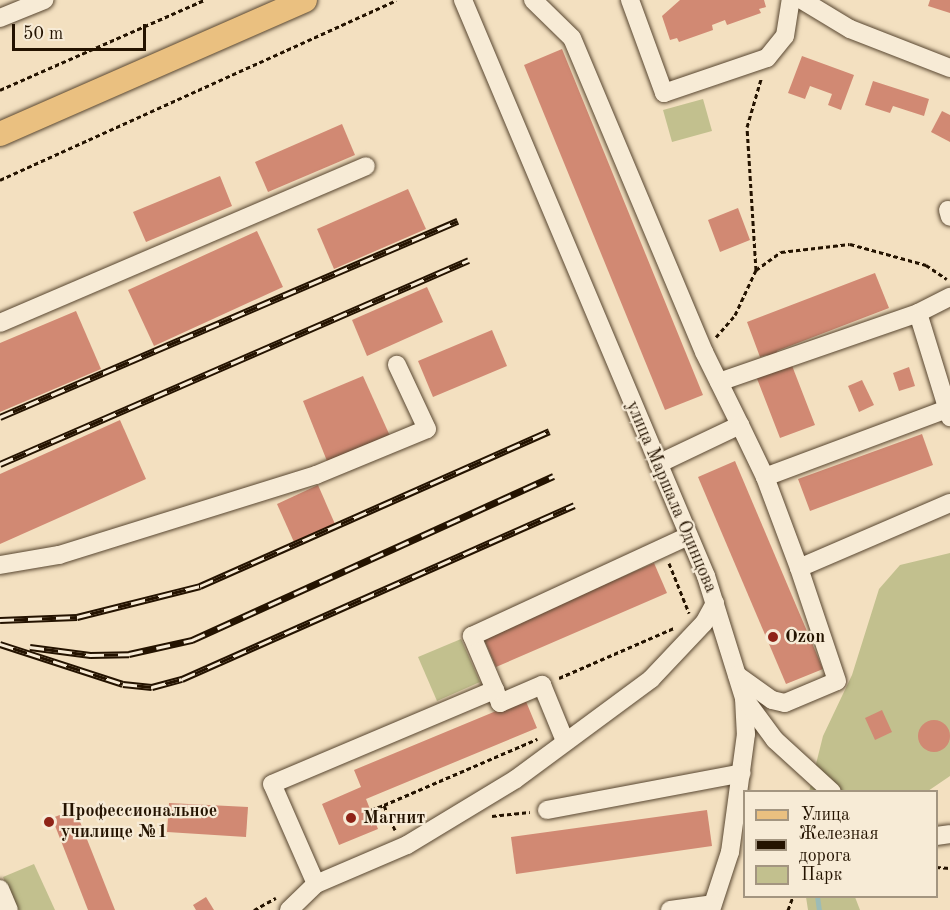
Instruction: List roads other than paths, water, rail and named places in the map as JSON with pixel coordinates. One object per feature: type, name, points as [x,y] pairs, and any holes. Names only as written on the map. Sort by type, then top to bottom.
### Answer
[{"type":"main road","points":[[0,134],[305,0]]},
{"type":"street","points":[[0,18],[44,0]]},
{"type":"street","name":"улица Маршала Одинцова","points":[[286,902],[316,884],[407,845],[467,812],[562,735],[651,679],[704,623],[715,603],[463,0]]},
{"type":"street","points":[[533,0],[572,38],[704,352],[765,477],[837,681],[785,702],[772,700],[737,675]]},
{"type":"street","points":[[630,0],[664,93],[767,58],[785,36],[791,0]]},
{"type":"street","points":[[802,0],[850,29],[950,68]]},
{"type":"street","points":[[0,323],[366,166]]},
{"type":"street","points":[[719,382],[918,313],[950,297]]},
{"type":"street","points":[[765,477],[949,413],[918,313]]},
{"type":"street","points":[[0,565],[59,555],[316,475],[427,429],[397,365]]},
{"type":"street","points":[[658,464],[740,425]]},
{"type":"street","points":[[799,568],[950,503]]},
{"type":"street","points":[[562,735],[543,685],[500,703],[472,636],[688,536]]},
{"type":"street","points":[[670,910],[712,907],[730,852],[742,773],[744,698],[715,603]]},
{"type":"street","points":[[316,884],[272,784],[495,690]]},
{"type":"street","points":[[744,698],[775,740],[830,790]]},
{"type":"street","points":[[547,810],[742,773]]},
{"type":"street","points":[[0,889],[9,910]]},
{"type":"waterway","points":[[817,898],[819,910]]},
{"type":"railway","points":[[0,417],[458,221]]},
{"type":"railway","points":[[0,464],[469,260]]},
{"type":"railway","points":[[0,620],[77,617],[200,586],[549,431]]},
{"type":"railway","points":[[30,647],[90,655],[129,654],[192,640],[553,476]]},
{"type":"railway","points":[[0,644],[123,684],[152,687],[182,679],[574,505]]},
{"type":"place","name":"Ozon","points":[[773,637]]},
{"type":"place","name":"Магнит","points":[[351,818]]},
{"type":"place","name":"Профессиональное училище №1","points":[[49,822]]}]
